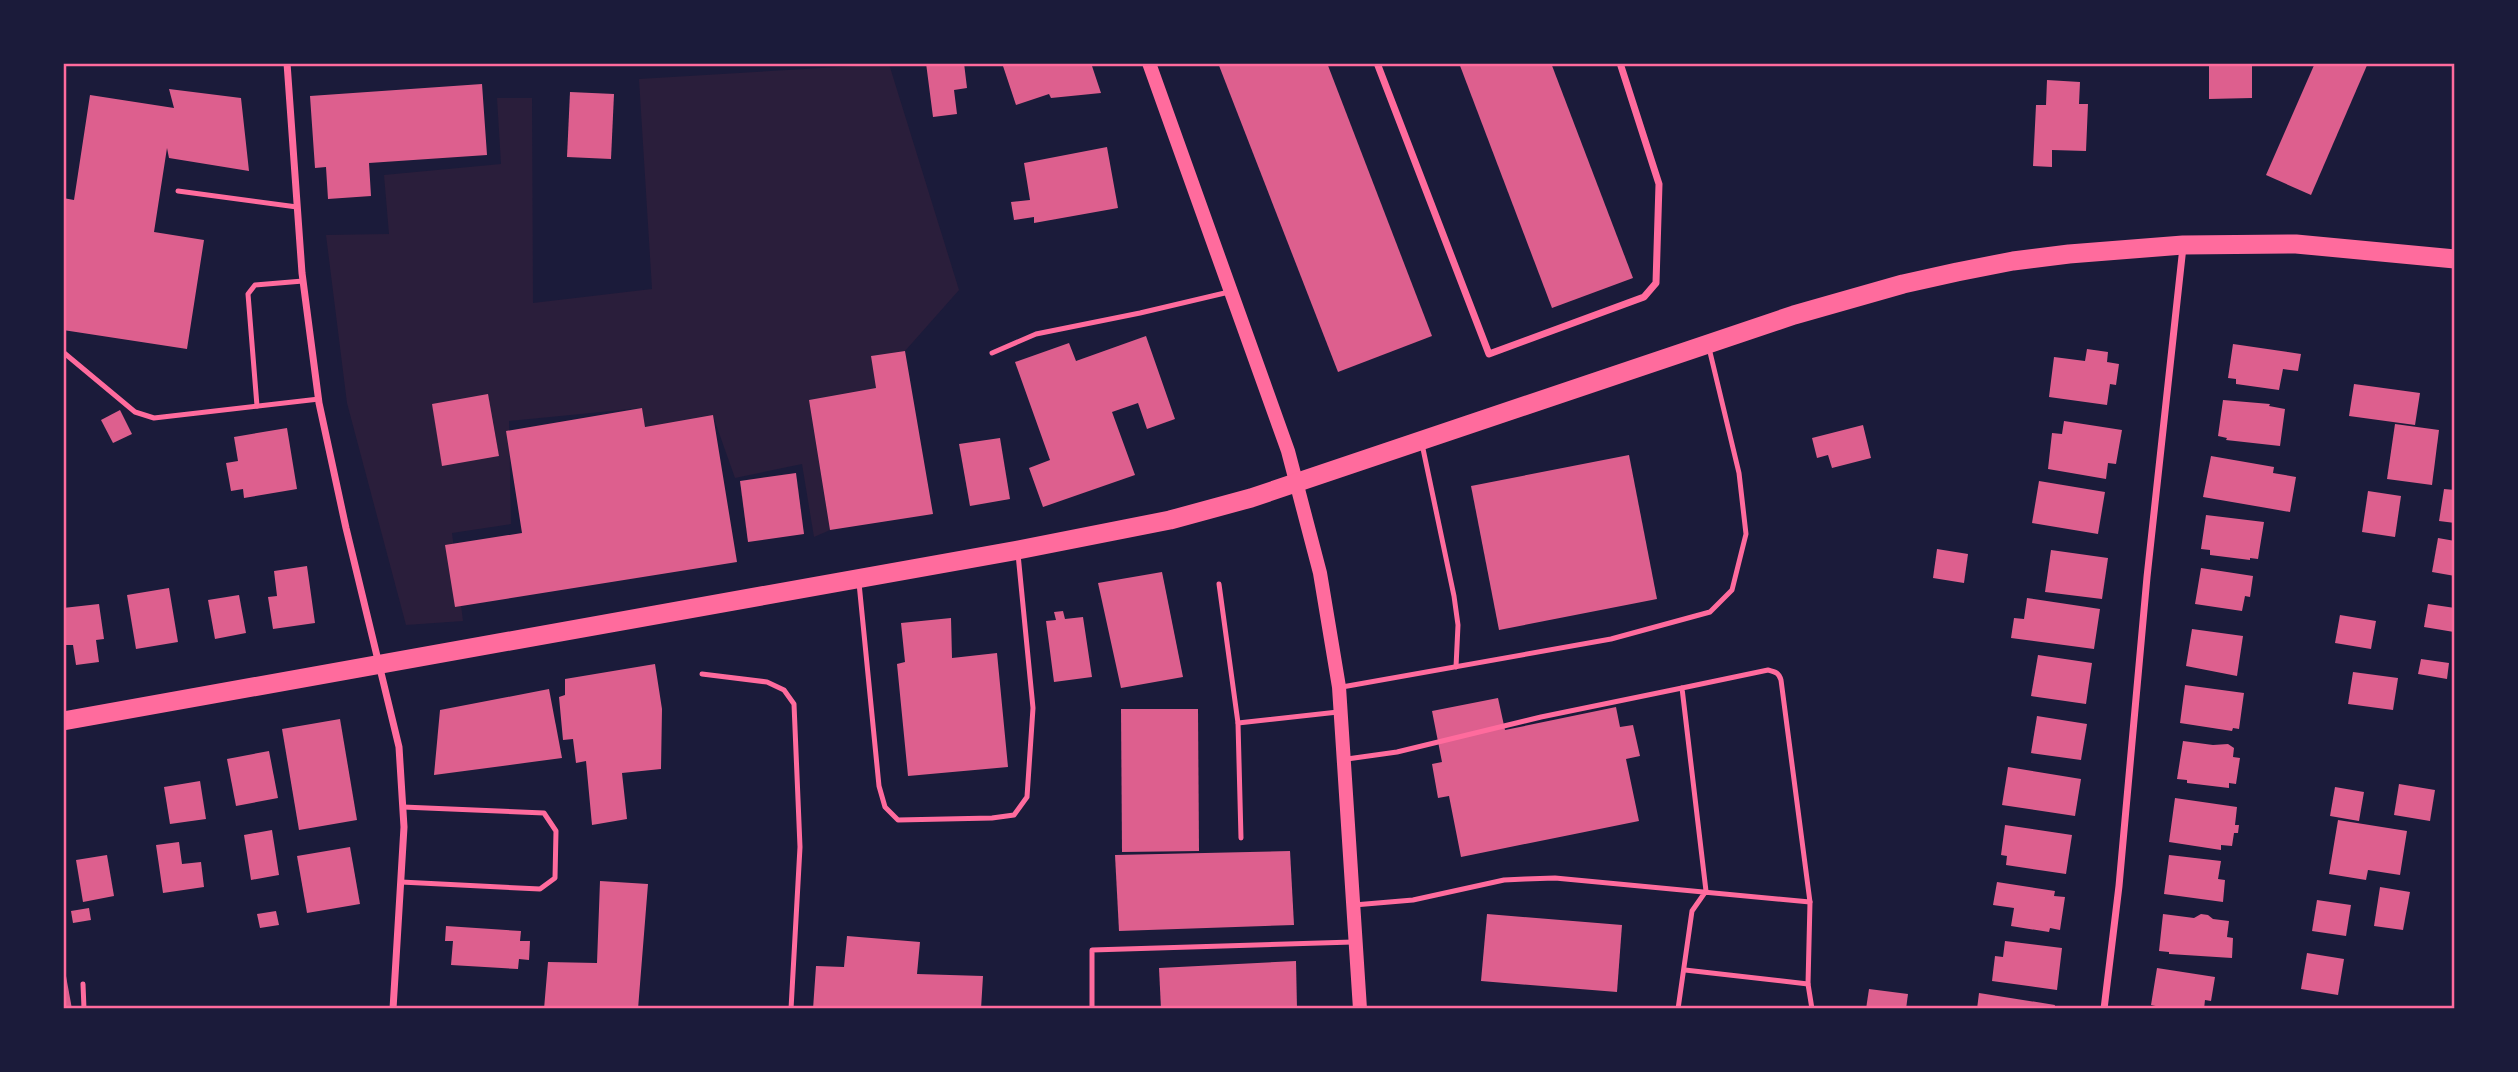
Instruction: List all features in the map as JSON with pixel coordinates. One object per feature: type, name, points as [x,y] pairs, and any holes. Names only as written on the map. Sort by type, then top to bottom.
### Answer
[{"type":"highway","points":[[63,721],[1018,551],[1170,520],[1297,483],[1849,299],[2013,261],[2183,245],[2296,244],[2455,260]]},
{"type":"main road","points":[[1150,63],[1297,483],[1320,573],[1330,619],[1339,688],[1360,1009]]},
{"type":"street","points":[[287,63],[303,281],[319,399],[346,528],[399,747],[404,827],[393,1009]]},
{"type":"street","points":[[1377,63],[1489,354],[1644,297],[1656,283],[1659,184],[1622,63]]},
{"type":"street","points":[[2104,1009],[2119,886],[2175,299],[2183,245]]},
{"type":"lane","points":[[178,191],[298,207]]},
{"type":"lane","points":[[257,406],[248,294],[255,285],[303,281]]},
{"type":"lane","points":[[992,353],[1036,334],[1231,291]]},
{"type":"lane","points":[[1339,688],[1611,639],[1710,612],[1732,590],[1746,534],[1739,472],[1708,344]]},
{"type":"lane","points":[[63,352],[135,412],[154,418],[319,399]]},
{"type":"lane","points":[[1422,441],[1454,596],[1458,625],[1456,667]]},
{"type":"lane","points":[[859,579],[879,786],[885,807],[898,820],[1014,815],[1027,797],[1033,708],[1018,551]]},
{"type":"lane","points":[[1219,584],[1238,723],[1241,838]]},
{"type":"lane","points":[[1345,759],[1397,752],[1541,717],[1768,670],[1779,675],[1810,902],[1808,984],[1812,1009]]},
{"type":"lane","points":[[702,674],[766,682],[784,690],[794,704],[800,847],[792,1009]]},
{"type":"lane","points":[[1678,1009],[1692,911],[1706,891],[1682,688]]},
{"type":"lane","points":[[1238,723],[1341,711]]},
{"type":"lane","points":[[401,882],[540,889],[555,878],[556,831],[544,813],[403,807]]},
{"type":"lane","points":[[1354,905],[1413,900],[1524,878],[1555,878],[1810,902]]},
{"type":"lane","points":[[1092,1009],[1092,950],[1357,942]]},
{"type":"lane","points":[[1685,970],[1808,984]]},
{"type":"lane","points":[[83,984],[84,1009]]},
{"type":"shaded area","points":[[889,64],[959,290],[905,351],[871,356],[876,388],[809,400],[830,530],[814,537],[802,464],[735,478],[713,416],[645,427],[642,408],[509,421],[511,524],[452,533],[463,621],[406,625],[347,403],[326,235],[389,234],[384,175],[501,164],[497,98],[532,98],[533,303],[652,289],[639,79]]},
{"type":"building","points":[[926,63],[964,63],[967,88],[954,90],[957,114],[933,117]]},
{"type":"building","points":[[1002,63],[1091,63],[1101,93],[1051,98],[1049,94],[1016,105]]},
{"type":"building","points":[[1218,63],[1327,63],[1432,336],[1338,372]]},
{"type":"building","points":[[1459,63],[1551,63],[1633,278],[1552,308]]},
{"type":"building","points":[[2209,63],[2252,63],[2252,98],[2209,99]]},
{"type":"building","points":[[2315,63],[2368,63],[2311,195],[2266,175]]},
{"type":"building","points":[[2047,80],[2080,82],[2079,104],[2088,104],[2086,151],[2052,150],[2052,167],[2033,166],[2036,105],[2046,105]]},
{"type":"building","points":[[482,84],[487,155],[369,163],[371,196],[328,199],[326,167],[315,168],[310,96]]},
{"type":"building","points":[[169,89],[241,98],[249,171],[169,158],[167,148],[154,232],[204,240],[187,349],[63,330],[63,198],[74,200],[90,95],[174,108]]},
{"type":"building","points":[[570,92],[614,94],[611,159],[567,157]]},
{"type":"building","points":[[1107,147],[1118,208],[1034,223],[1034,217],[1014,220],[1011,202],[1030,200],[1024,163]]},
{"type":"building","points":[[1146,336],[1175,419],[1147,429],[1138,403],[1112,412],[1135,475],[1043,507],[1029,468],[1050,460],[1015,362],[1069,343],[1076,361]]},
{"type":"building","points":[[2233,344],[2301,354],[2298,371],[2283,369],[2279,390],[2236,384],[2236,379],[2228,378]]},
{"type":"building","points":[[2087,349],[2108,352],[2107,362],[2119,364],[2116,385],[2110,384],[2107,405],[2049,397],[2054,357],[2085,361]]},
{"type":"building","points":[[905,351],[933,514],[830,530],[809,400],[876,388],[871,356]]},
{"type":"building","points":[[2354,384],[2420,393],[2415,425],[2349,416]]},
{"type":"building","points":[[488,394],[499,456],[442,466],[432,404]]},
{"type":"building","points":[[2223,400],[2270,404],[2269,406],[2285,409],[2280,446],[2226,440],[2227,438],[2218,436]]},
{"type":"building","points":[[642,408],[645,427],[713,415],[737,562],[455,607],[445,545],[522,533],[506,431]]},
{"type":"building","points":[[120,410],[132,434],[113,443],[101,420]]},
{"type":"building","points":[[2064,421],[2122,430],[2116,464],[2108,463],[2106,479],[2048,469],[2052,433],[2062,434]]},
{"type":"building","points":[[2395,424],[2439,430],[2432,485],[2387,479]]},
{"type":"building","points":[[1863,425],[1871,458],[1832,468],[1828,455],[1817,458],[1812,438]]},
{"type":"building","points":[[287,428],[297,489],[244,498],[243,489],[231,491],[226,463],[238,461],[234,437]]},
{"type":"building","points":[[1000,438],[1010,499],[970,506],[959,444]]},
{"type":"building","points":[[1629,455],[1657,599],[1499,630],[1471,486]]},
{"type":"building","points":[[2211,456],[2274,467],[2273,473],[2296,477],[2290,512],[2203,497]]},
{"type":"building","points":[[796,473],[804,534],[748,542],[740,481]]},
{"type":"building","points":[[2039,481],[2105,492],[2098,534],[2032,523]]},
{"type":"building","points":[[2444,489],[2455,490],[2455,523],[2439,521]]},
{"type":"building","points":[[2368,491],[2401,496],[2395,537],[2362,532]]},
{"type":"building","points":[[2206,515],[2264,522],[2258,559],[2210,555],[2210,550],[2201,549]]},
{"type":"building","points":[[2438,538],[2455,541],[2455,576],[2432,572]]},
{"type":"building","points":[[1937,549],[1968,554],[1964,583],[1933,578]]},
{"type":"building","points":[[2051,550],[2108,558],[2102,599],[2045,592]]},
{"type":"building","points":[[307,566],[315,623],[273,629],[268,597],[277,596],[274,571]]},
{"type":"building","points":[[2201,568],[2253,576],[2250,597],[2245,596],[2242,611],[2195,604]]},
{"type":"building","points":[[1162,572],[1183,677],[1121,688],[1098,583]]},
{"type":"building","points":[[169,588],[178,642],[136,649],[127,595]]},
{"type":"building","points":[[239,595],[246,633],[215,639],[208,600]]},
{"type":"building","points":[[2027,598],[2100,609],[2094,649],[2011,638],[2014,618],[2024,619]]},
{"type":"building","points":[[99,604],[104,639],[96,640],[99,662],[76,665],[73,645],[65,645],[63,608]]},
{"type":"building","points":[[2428,604],[2455,608],[2454,632],[2424,627]]},
{"type":"building","points":[[1063,611],[1065,619],[1083,617],[1092,677],[1054,682],[1046,621],[1056,620],[1054,612]]},
{"type":"building","points":[[2340,615],[2376,621],[2371,649],[2335,643]]},
{"type":"building","points":[[951,618],[952,658],[997,653],[1008,767],[908,776],[897,664],[905,662],[901,623]]},
{"type":"building","points":[[2192,629],[2243,636],[2237,676],[2186,666]]},
{"type":"building","points":[[2038,655],[2092,663],[2086,704],[2031,696]]},
{"type":"building","points":[[2421,659],[2449,663],[2447,679],[2418,674]]},
{"type":"building","points":[[655,664],[662,709],[661,769],[622,773],[627,819],[592,825],[586,761],[576,763],[573,739],[563,740],[559,697],[565,695],[565,679]]},
{"type":"building","points":[[2353,672],[2398,678],[2393,710],[2348,704]]},
{"type":"building","points":[[2185,685],[2244,693],[2239,729],[2233,728],[2232,731],[2180,723]]},
{"type":"building","points":[[549,689],[562,758],[434,775],[440,710]]},
{"type":"building","points":[[1498,698],[1505,730],[1616,707],[1620,727],[1633,725],[1640,756],[1626,759],[1639,821],[1461,857],[1449,796],[1438,798],[1432,764],[1442,762],[1432,711]]},
{"type":"building","points":[[1121,709],[1198,709],[1199,851],[1122,852]]},
{"type":"building","points":[[2037,716],[2087,724],[2081,760],[2031,753]]},
{"type":"building","points":[[340,719],[357,820],[299,830],[282,729]]},
{"type":"building","points":[[2183,741],[2228,744],[2234,748],[2233,757],[2240,758],[2236,784],[2229,783],[2229,788],[2187,783],[2187,780],[2177,779]]},
{"type":"building","points":[[269,751],[278,798],[236,806],[227,759]]},
{"type":"building","points":[[2008,767],[2081,779],[2075,816],[2002,805]]},
{"type":"building","points":[[200,781],[206,819],[170,824],[164,787]]},
{"type":"building","points":[[2399,784],[2435,790],[2430,821],[2394,815]]},
{"type":"building","points":[[2335,787],[2364,792],[2359,821],[2330,816]]},
{"type":"building","points":[[2175,798],[2237,807],[2235,825],[2239,825],[2238,833],[2234,833],[2232,846],[2221,845],[2221,850],[2169,842]]},
{"type":"building","points":[[2338,820],[2407,831],[2400,875],[2368,870],[2366,880],[2329,874]]},
{"type":"building","points":[[2005,825],[2072,835],[2066,874],[2006,865],[2007,856],[2001,855]]},
{"type":"building","points":[[272,830],[279,875],[251,880],[244,835]]},
{"type":"building","points":[[179,842],[182,864],[201,862],[204,887],[163,893],[156,845]]},
{"type":"building","points":[[350,847],[360,904],[307,913],[297,856]]},
{"type":"building","points":[[1290,851],[1294,925],[1119,931],[1115,855]]},
{"type":"building","points":[[107,855],[114,896],[83,902],[76,860]]},
{"type":"building","points":[[2169,855],[2221,861],[2218,879],[2225,880],[2223,902],[2164,894]]},
{"type":"building","points":[[600,881],[648,884],[638,1009],[544,1009],[548,962],[597,963]]},
{"type":"building","points":[[1997,882],[2055,891],[2054,896],[2065,897],[2060,930],[2050,928],[2049,932],[2011,926],[2014,908],[1993,905]]},
{"type":"building","points":[[2380,887],[2410,892],[2403,930],[2374,926]]},
{"type":"building","points":[[2317,900],[2351,905],[2346,936],[2312,931]]},
{"type":"building","points":[[89,908],[91,920],[73,923],[71,911]]},
{"type":"building","points":[[276,911],[279,925],[260,928],[257,914]]},
{"type":"building","points":[[1487,914],[1622,925],[1617,992],[1481,981]]},
{"type":"building","points":[[2163,914],[2194,918],[2201,914],[2229,921],[2227,937],[2233,938],[2232,958],[2159,951]]},
{"type":"building","points":[[446,926],[521,931],[520,941],[530,941],[529,960],[519,959],[518,969],[451,965],[453,941],[445,941]]},
{"type":"building","points":[[847,936],[920,942],[917,974],[983,976],[981,1009],[813,1009],[816,966],[844,967]]},
{"type":"building","points":[[2005,941],[2062,948],[2057,990],[1992,981],[1995,956],[2003,957]]},
{"type":"building","points":[[2307,953],[2344,959],[2338,995],[2301,989]]},
{"type":"building","points":[[1296,961],[1297,1009],[1161,1009],[1159,968]]},
{"type":"building","points":[[64,965],[72,1009],[63,1009]]},
{"type":"building","points":[[2157,968],[2215,977],[2211,1001],[2205,1000],[2204,1009],[2160,1009],[2151,1005]]},
{"type":"building","points":[[1869,989],[1908,994],[1906,1009],[1866,1009]]},
{"type":"building","points":[[1979,993],[2055,1005],[2054,1009],[1977,1009]]}]
